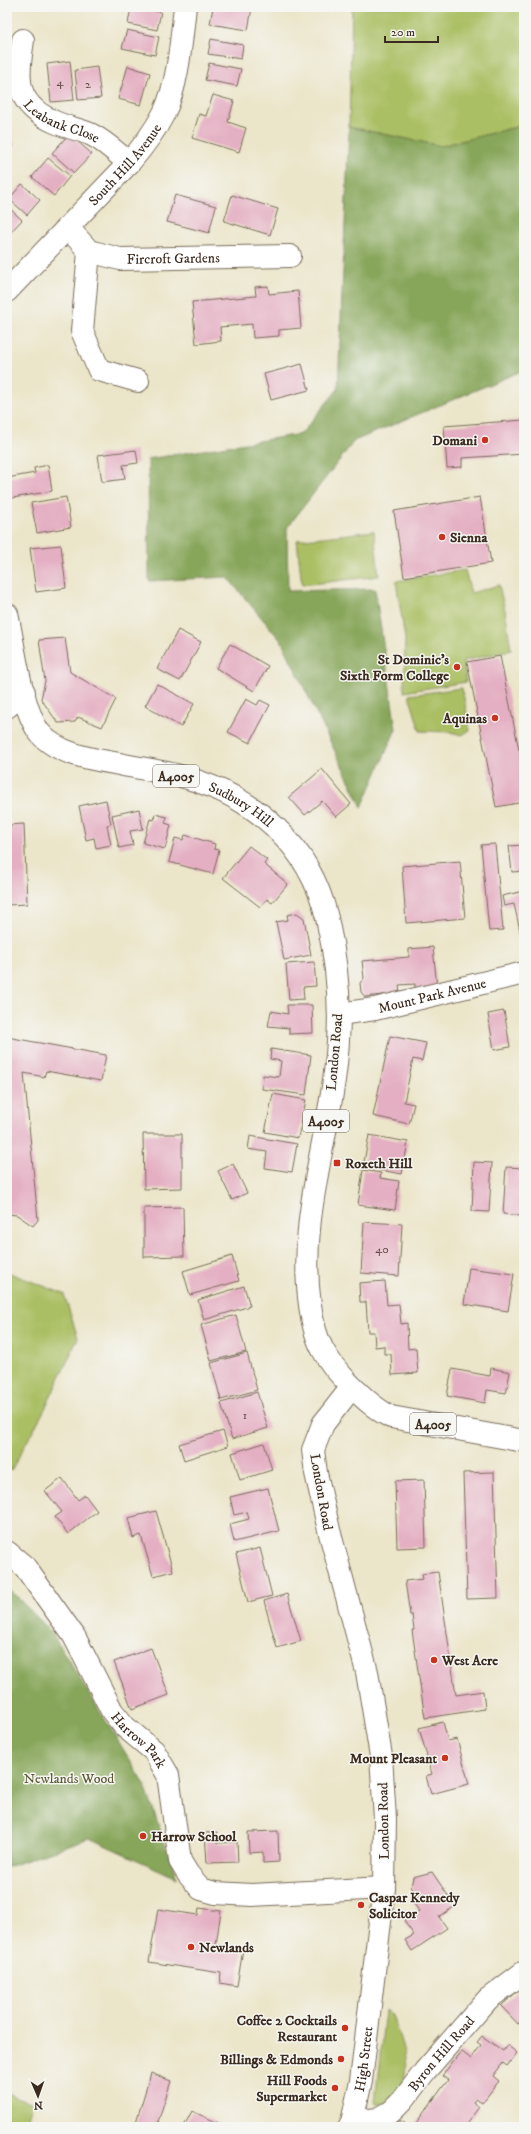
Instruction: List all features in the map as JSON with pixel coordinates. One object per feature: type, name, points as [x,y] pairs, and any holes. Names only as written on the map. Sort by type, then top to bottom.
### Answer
[{"type":"street","name":"South Hill Avenue","points":[[7,291],[69,229],[129,163],[141,149],[165,112],[176,73],[185,7]]},
{"type":"street","name":"Leabank Close","points":[[23,40],[19,70],[24,98],[31,108],[57,123],[92,135],[129,163]]},
{"type":"street","points":[[69,229],[89,251],[82,332],[99,370],[138,382]]},
{"type":"street","name":"Fircroft Gardens","points":[[89,251],[120,259],[290,256]]},
{"type":"street","name":"Sudbury Hill","points":[[7,614],[30,714],[40,733],[60,748],[93,759],[185,777],[238,799],[270,821],[297,850],[315,884],[326,916],[336,967]]},
{"type":"street","points":[[7,707],[24,692]]},
{"type":"street","name":"London Road","points":[[336,967],[338,1014],[337,1049],[314,1186],[308,1243],[307,1276],[313,1324],[321,1348],[336,1371],[352,1387],[323,1424],[313,1450],[316,1473],[329,1530],[367,1672],[379,1748],[385,1819],[384,1888],[372,1990]]},
{"type":"street","name":"Mount Park Avenue","points":[[338,1014],[375,1009],[524,973]]},
{"type":"street","name":"A4005","points":[[352,1387],[375,1408],[391,1417],[524,1441]]},
{"type":"street","name":"Harrow Park","points":[[7,1552],[25,1567],[74,1636],[112,1711],[125,1726],[154,1751],[168,1775],[180,1861],[188,1874],[201,1889],[214,1893],[252,1895],[384,1888]]},
{"type":"street","name":"Byron Hill Road","points":[[351,2124],[378,2118],[391,2112],[403,2100],[425,2071],[488,1999],[524,1972]]},
{"type":"street","name":"High Street","points":[[351,2124],[361,2081],[372,1990]]},
{"type":"green space","points":[[352,7],[524,7],[524,125],[441,146],[349,127]]},
{"type":"green space","points":[[524,125],[524,370],[354,441],[287,528],[288,591],[375,589],[396,729],[362,807],[282,642],[227,577],[149,581],[148,459],[301,434],[338,389],[349,127],[441,146]]},
{"type":"green space","points":[[374,531],[379,576],[302,585],[297,540]]},
{"type":"green space","points":[[465,570],[471,593],[499,585],[506,615],[511,650],[463,661],[466,682],[404,692],[405,639],[396,581]]},
{"type":"green space","points":[[462,688],[470,730],[462,735],[450,732],[420,731],[409,695]]},
{"type":"green space","points":[[7,1272],[64,1294],[78,1338],[46,1407],[12,1469],[7,1472]]},
{"type":"green space","name":"Newlands Wood","points":[[7,1587],[50,1630],[144,1783],[177,1878],[89,1838],[7,1867]]},
{"type":"green space","points":[[385,2010],[391,2015],[394,2021],[403,2049],[406,2069],[401,2087],[395,2095],[387,2102],[376,2104],[375,2101]]},
{"type":"green space","points":[[7,2093],[33,2104],[24,2127],[7,2127]]},
{"type":"building","points":[[131,7],[161,12],[157,30],[128,24]]},
{"type":"building","points":[[213,7],[252,8],[248,30],[210,24]]},
{"type":"building","points":[[127,30],[159,37],[155,55],[122,48]]},
{"type":"building","points":[[211,39],[243,45],[241,59],[208,54]]},
{"type":"building","points":[[70,61],[74,100],[51,102],[47,64]]},
{"type":"building","points":[[209,63],[241,69],[237,86],[205,80]]},
{"type":"building","points":[[128,66],[150,73],[141,105],[118,99]]},
{"type":"building","points":[[97,67],[101,98],[78,100],[75,70]]},
{"type":"building","points":[[213,95],[234,101],[228,122],[246,128],[239,152],[192,138],[199,114],[206,116]]},
{"type":"building","points":[[69,134],[92,154],[74,173],[52,153]]},
{"type":"building","points":[[7,139],[14,145],[7,153]]},
{"type":"building","points":[[48,158],[70,176],[54,196],[32,177]]},
{"type":"building","points":[[22,184],[40,200],[27,215],[9,199]]},
{"type":"building","points":[[175,195],[216,206],[209,233],[167,222]]},
{"type":"building","points":[[232,195],[278,209],[270,235],[224,221]]},
{"type":"building","points":[[7,206],[22,220],[7,236]]},
{"type":"building","points":[[268,286],[269,294],[298,291],[301,328],[279,330],[279,336],[253,338],[252,324],[220,327],[221,341],[196,344],[192,302],[256,296],[255,287]]},
{"type":"building","points":[[302,364],[309,390],[271,400],[264,374]]},
{"type":"building","name":"Domani","points":[[524,420],[524,454],[462,458],[462,467],[447,468],[444,426]]},
{"type":"building","points":[[136,450],[138,463],[123,465],[125,479],[102,482],[98,455]]},
{"type":"building","points":[[48,465],[52,491],[7,499],[7,478],[35,473],[34,468]]},
{"type":"building","points":[[66,497],[71,527],[37,533],[31,503]]},
{"type":"building","name":"Sienna","points":[[480,497],[491,563],[404,577],[394,511]]},
{"type":"building","points":[[61,545],[66,588],[36,592],[30,548]]},
{"type":"building","points":[[178,630],[201,642],[180,681],[157,669]]},
{"type":"building","points":[[65,638],[70,672],[116,699],[102,727],[78,717],[75,722],[58,723],[41,699],[45,681],[39,640]]},
{"type":"building","points":[[230,644],[268,666],[254,691],[216,668]]},
{"type":"building","name":"Aquinas","points":[[500,656],[519,750],[524,749],[524,802],[496,807],[467,662]]},
{"type":"building","points":[[157,684],[194,704],[181,727],[145,706]]},
{"type":"building","points":[[246,699],[257,705],[260,700],[270,705],[250,743],[228,732]]},
{"type":"building","points":[[322,769],[351,804],[336,817],[322,801],[305,815],[289,797]]},
{"type":"building","points":[[106,800],[111,824],[107,825],[111,845],[96,848],[94,838],[86,840],[79,806]]},
{"type":"building","points":[[139,809],[143,829],[130,831],[133,845],[119,848],[112,815]]},
{"type":"building","points":[[155,814],[167,817],[165,823],[171,825],[165,849],[143,843],[150,819],[154,820]]},
{"type":"building","points":[[24,824],[27,904],[7,905],[7,825]]},
{"type":"building","points":[[185,835],[215,844],[214,849],[219,850],[213,874],[169,862],[175,838],[183,840]]},
{"type":"building","points":[[495,844],[503,930],[489,931],[481,845]]},
{"type":"building","points":[[524,845],[524,871],[512,872],[509,846]]},
{"type":"building","points":[[249,846],[267,860],[264,864],[288,884],[272,903],[267,899],[260,907],[223,878]]},
{"type":"building","points":[[460,861],[465,918],[406,923],[402,866]]},
{"type":"building","points":[[524,891],[523,944],[514,904],[504,906],[502,896]]},
{"type":"building","points":[[297,913],[304,918],[311,955],[284,960],[276,922],[288,920],[287,915]]},
{"type":"building","points":[[433,947],[437,988],[415,990],[415,984],[399,985],[400,993],[365,997],[361,992],[360,983],[364,978],[362,961],[409,957],[409,949]]},
{"type":"building","points":[[314,962],[316,986],[303,987],[304,999],[289,1000],[286,964]]},
{"type":"building","points":[[287,1005],[312,1005],[313,1033],[289,1034],[289,1028],[268,1026],[271,1011],[288,1014]]},
{"type":"building","points":[[504,1011],[510,1047],[494,1050],[488,1014]]},
{"type":"building","points":[[390,1036],[426,1043],[422,1061],[413,1059],[404,1102],[414,1104],[409,1124],[373,1116]]},
{"type":"building","points":[[7,1037],[106,1055],[101,1081],[46,1071],[44,1077],[24,1073],[38,1220],[33,1226],[17,1215],[7,1214]]},
{"type":"building","points":[[271,1049],[311,1055],[306,1095],[262,1089],[263,1075],[279,1077],[281,1061],[270,1059]]},
{"type":"building","points":[[273,1094],[306,1100],[298,1138],[265,1132]]},
{"type":"building","points":[[143,1134],[182,1134],[182,1188],[144,1189]]},
{"type":"building","points":[[369,1135],[408,1142],[402,1174],[363,1167]]},
{"type":"building","points":[[250,1136],[297,1144],[292,1172],[265,1168],[267,1152],[248,1149]]},
{"type":"building","points":[[474,1162],[492,1163],[489,1212],[472,1211]]},
{"type":"building","points":[[233,1164],[247,1193],[232,1200],[218,1171]]},
{"type":"building","points":[[506,1167],[524,1168],[521,1216],[503,1214]]},
{"type":"building","points":[[363,1170],[381,1173],[380,1178],[399,1181],[395,1210],[358,1205]]},
{"type":"building","points":[[183,1207],[184,1256],[144,1257],[144,1208]]},
{"type":"building","points":[[364,1222],[402,1224],[399,1276],[361,1273]]},
{"type":"building","points":[[232,1256],[239,1281],[190,1295],[183,1271]]},
{"type":"building","points":[[469,1268],[514,1274],[508,1311],[464,1304]]},
{"type":"building","points":[[385,1281],[387,1305],[399,1304],[401,1324],[407,1323],[408,1349],[416,1348],[418,1373],[392,1375],[391,1354],[384,1354],[384,1346],[375,1347],[374,1332],[368,1332],[366,1302],[360,1302],[359,1283]]},
{"type":"building","points":[[244,1286],[250,1306],[204,1320],[198,1300]]},
{"type":"building","points":[[236,1315],[246,1352],[211,1361],[201,1325]]},
{"type":"building","points":[[247,1353],[257,1390],[221,1400],[211,1363]]},
{"type":"building","points":[[491,1368],[510,1372],[506,1393],[487,1390],[485,1403],[447,1396],[452,1369],[490,1376]]},
{"type":"building","points":[[257,1392],[268,1428],[232,1439],[221,1403]]},
{"type":"building","points":[[523,1400],[524,1421],[520,1421]]},
{"type":"building","points":[[223,1431],[228,1446],[184,1460],[179,1444]]},
{"type":"building","points":[[264,1443],[272,1470],[240,1480],[232,1453]]},
{"type":"building","points":[[494,1472],[498,1598],[467,1599],[463,1473]]},
{"type":"building","points":[[62,1478],[78,1500],[85,1495],[97,1511],[68,1534],[55,1517],[62,1512],[45,1491]]},
{"type":"building","points":[[424,1480],[426,1547],[397,1548],[395,1481]]},
{"type":"building","points":[[268,1488],[279,1531],[234,1542],[230,1524],[249,1519],[247,1512],[234,1515],[230,1497]]},
{"type":"building","points":[[156,1511],[173,1571],[153,1576],[141,1535],[133,1538],[128,1518]]},
{"type":"building","points":[[260,1548],[272,1596],[248,1602],[236,1554]]},
{"type":"building","name":"West Acre","points":[[438,1572],[456,1695],[483,1691],[485,1709],[425,1718],[412,1630],[414,1630],[412,1615],[410,1615],[405,1581],[423,1579],[422,1574]]},
{"type":"building","points":[[287,1594],[301,1641],[277,1648],[264,1601]]},
{"type":"building","points":[[151,1648],[169,1695],[132,1709],[114,1662]]},
{"type":"building","name":"Mount Pleasant","points":[[443,1722],[448,1741],[457,1739],[469,1784],[431,1794],[426,1776],[432,1774],[419,1728]]},
{"type":"building","points":[[278,1831],[279,1862],[263,1863],[263,1852],[249,1853],[248,1832]]},
{"type":"building","points":[[217,1832],[217,1843],[237,1842],[238,1862],[207,1863],[205,1833]]},
{"type":"building","points":[[432,1872],[455,1906],[439,1917],[447,1928],[412,1951],[405,1940],[414,1935],[404,1921],[419,1911],[412,1901],[418,1897],[411,1887],[413,1877]]},
{"type":"building","name":"Newlands","points":[[199,1908],[221,1911],[216,1945],[243,1949],[237,1986],[220,1983],[221,1973],[149,1962],[158,1909],[198,1915]]},
{"type":"building","points":[[521,1988],[524,1991],[524,2018],[518,2024],[501,2006]]},
{"type":"building","points":[[482,2036],[503,2051],[507,2045],[517,2053],[507,2066],[503,2063],[493,2076],[499,2081],[482,2103],[476,2099],[473,2102],[479,2107],[464,2127],[413,2127],[448,2080],[442,2076],[461,2051],[471,2059],[481,2045],[477,2042]]},
{"type":"building","points":[[151,2073],[171,2081],[158,2122],[166,2127],[145,2127],[136,2122]]},
{"type":"building","points":[[192,2111],[227,2127],[184,2126]]},
{"type":"building","points":[[393,2121],[402,2121],[409,2127],[387,2127]]},
{"type":"place","name":"Domani","points":[[485,440]]},
{"type":"place","name":"Sienna","points":[[442,537]]},
{"type":"place","name":"St Dominic's Sixth Form College","points":[[457,667]]},
{"type":"place","name":"Aquinas","points":[[495,718]]},
{"type":"place","name":"Roxeth Hill","points":[[337,1163]]},
{"type":"place","name":"West Acre","points":[[434,1660]]},
{"type":"place","name":"Mount Pleasant","points":[[445,1758]]},
{"type":"place","name":"Harrow School","points":[[143,1836]]},
{"type":"place","name":"Caspar Kennedy Solicitor","points":[[361,1905]]},
{"type":"place","name":"Newlands","points":[[191,1947]]},
{"type":"place","name":"Coffee 2 Cocktails Restaurant","points":[[345,2028]]},
{"type":"place","name":"Billings & Edmonds","points":[[341,2059]]},
{"type":"place","name":"Hill Foods Supermarket","points":[[335,2088]]}]
